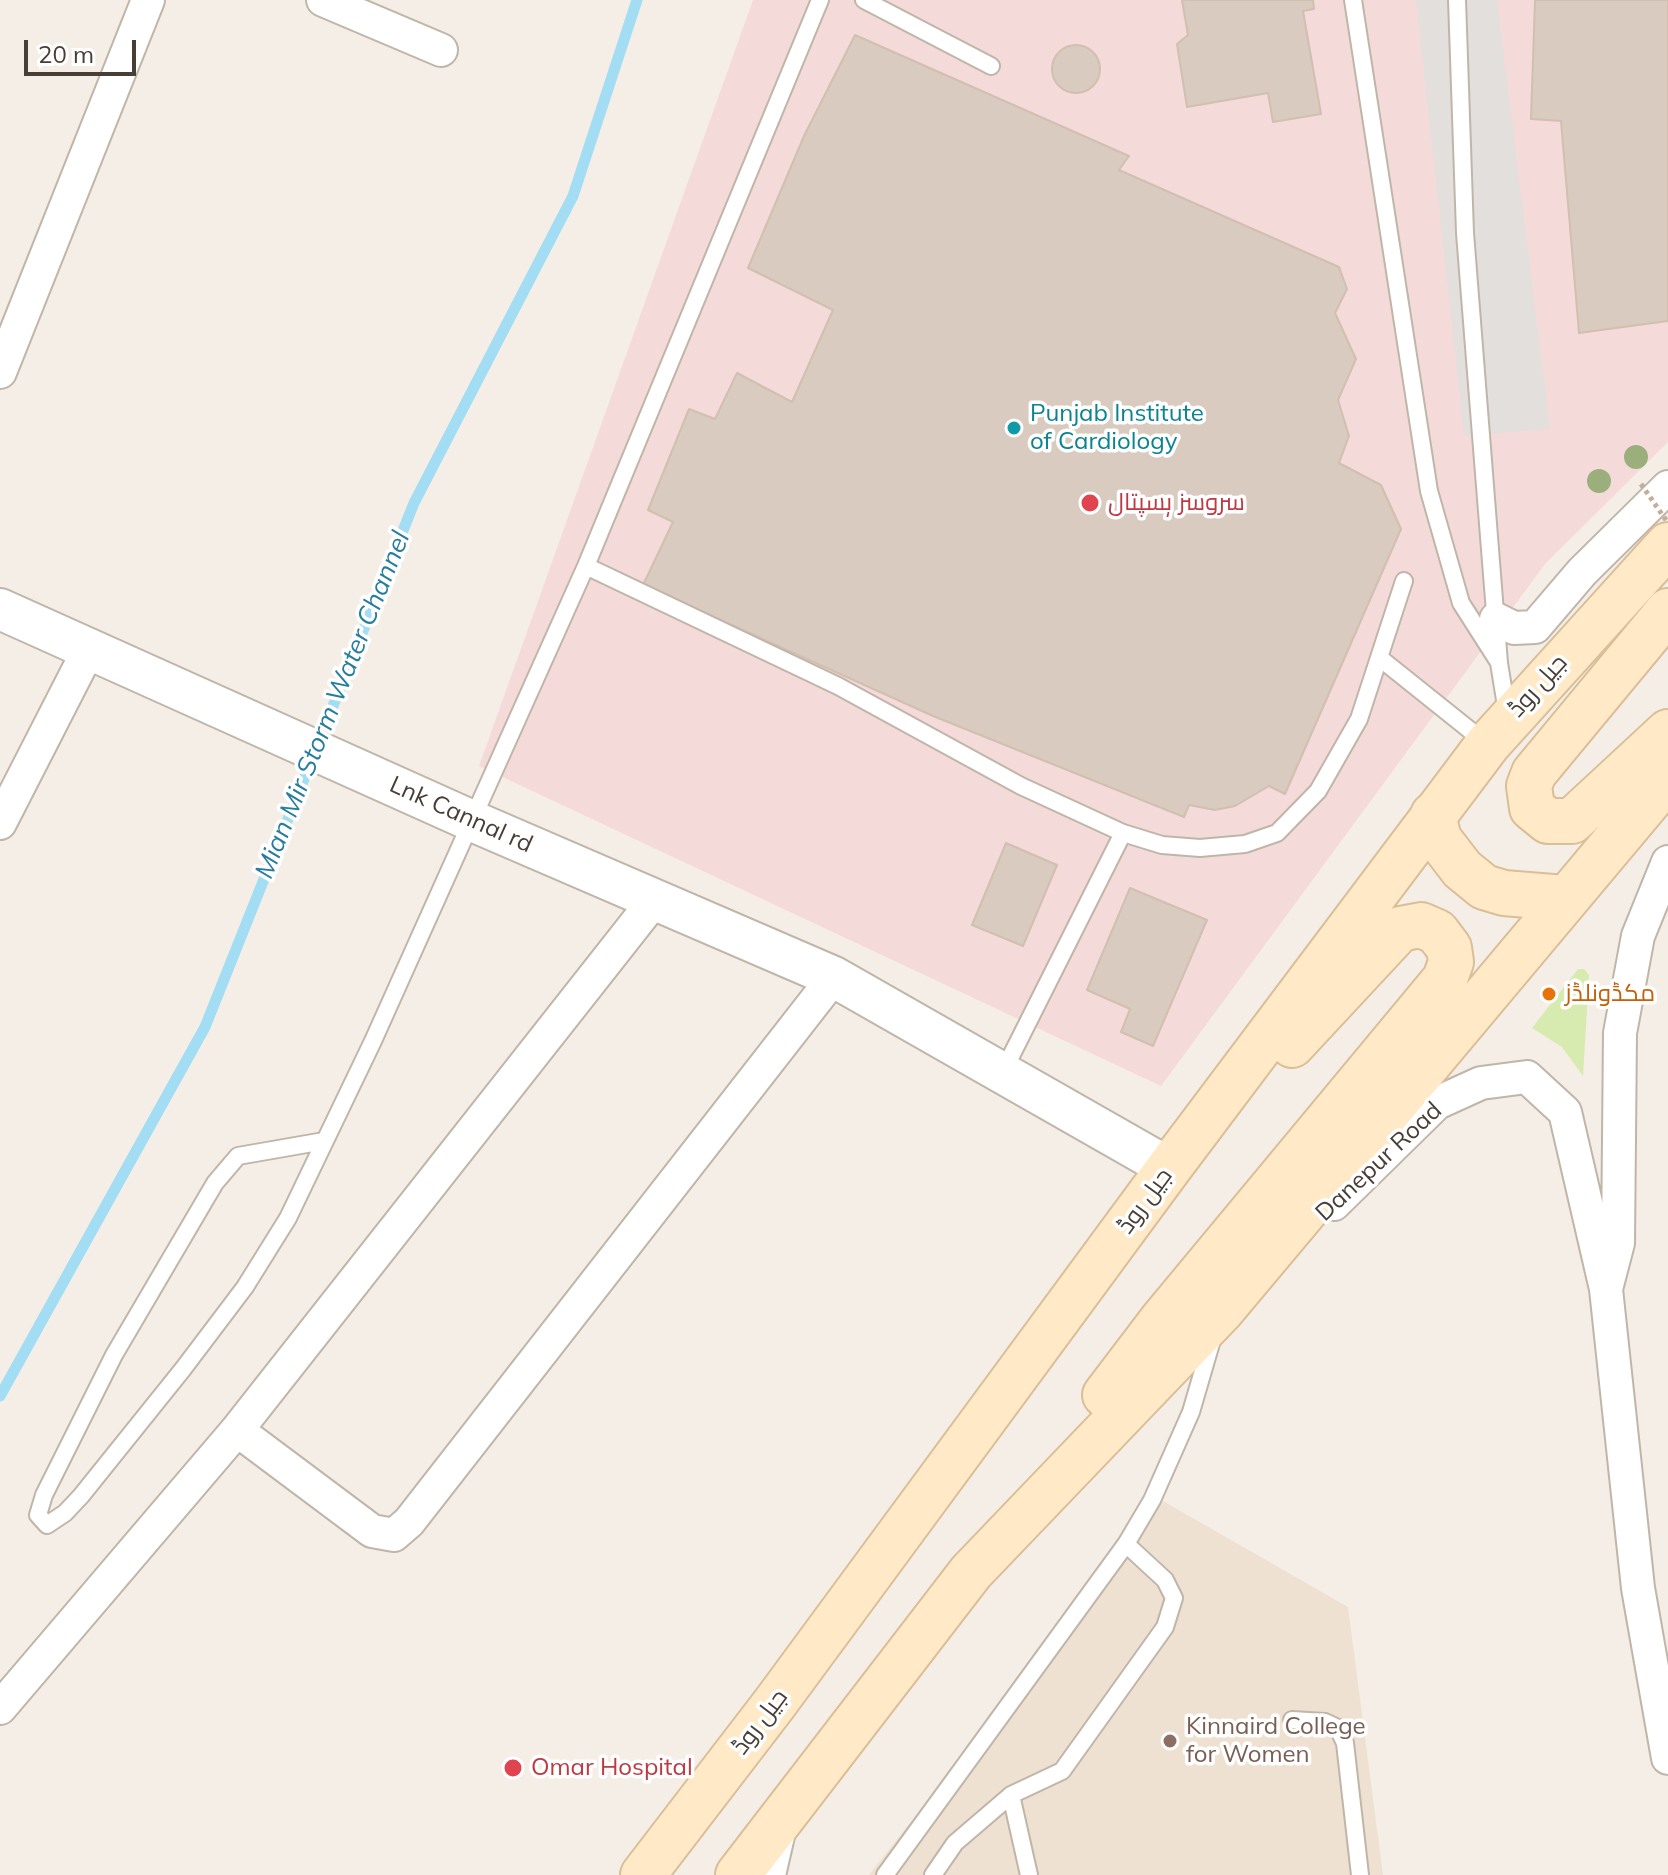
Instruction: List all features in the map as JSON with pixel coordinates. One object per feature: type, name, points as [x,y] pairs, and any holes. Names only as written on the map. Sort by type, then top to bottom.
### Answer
[{"type":"main road","name":"جیل روڈ","points":[[643,1875],[775,1703],[1433,815],[1498,731],[1668,545]]},
{"type":"main road","points":[[1668,611],[1534,773],[1529,786],[1532,808],[1548,821],[1572,821],[1668,732]]},
{"type":"main road","points":[[971,1572],[1221,1311],[1668,778]]},
{"type":"main road","points":[[1433,815],[1439,839],[1462,869],[1484,887],[1504,893],[1565,898]]},
{"type":"main road","points":[[738,1875],[781,1824],[1162,1320],[1445,979],[1451,962],[1449,948],[1437,932],[1421,925],[1400,929],[1220,1124],[1169,1168]]},
{"type":"street","points":[[0,372],[148,0]]},
{"type":"street","points":[[325,0],[441,50]]},
{"type":"street","points":[[1496,619],[1514,628],[1535,627],[1655,485]]},
{"type":"street","name":"Lnk Cannal rd","points":[[0,609],[470,820],[834,977],[1169,1168]]},
{"type":"street","points":[[0,823],[89,649]]},
{"type":"street","name":"Danepur Road","points":[[1606,1289],[1618,1243],[1620,1033],[1638,936],[1668,862]]},
{"type":"street","points":[[0,1708],[237,1430],[656,898]]},
{"type":"street","points":[[237,1430],[372,1531],[394,1535],[419,1510],[834,977]]},
{"type":"street","name":"Danepur Road","points":[[1221,1311],[1437,1103],[1481,1083],[1527,1077],[1565,1112],[1606,1289],[1638,1588],[1668,1758]]},
{"type":"street","points":[[769,1875],[781,1824]]},
{"type":"lane","points":[[324,1141],[238,1156],[215,1183],[114,1355],[44,1495],[38,1515],[47,1525],[65,1513],[81,1496],[245,1287],[288,1218],[324,1141],[586,566],[820,0]]},
{"type":"lane","points":[[864,0],[991,66]]},
{"type":"lane","points":[[1353,0],[1429,491],[1461,603],[1499,663]]},
{"type":"lane","points":[[1457,0],[1465,233],[1499,663],[1498,731]]},
{"type":"lane","points":[[586,566],[838,686],[1021,786],[1123,833],[1162,845],[1200,848],[1245,844],[1277,833],[1301,811],[1325,779],[1359,719],[1404,581]]},
{"type":"lane","points":[[1381,659],[1498,731]]},
{"type":"lane","points":[[1003,1072],[1123,833]]},
{"type":"lane","points":[[885,1875],[1126,1544],[1167,1471],[1191,1412],[1221,1311]]},
{"type":"lane","points":[[933,1875],[955,1843],[1011,1795],[1062,1771],[1165,1627],[1174,1598],[1165,1580],[1126,1544]]},
{"type":"lane","points":[[1292,1720],[1325,1722],[1338,1728],[1345,1743],[1360,1875]]},
{"type":"lane","points":[[1011,1795],[1029,1875]]},
{"type":"path","points":[[1655,485],[1668,523]]},
{"type":"shaded area","name":"سروسز ہسپتال","points":[[753,0],[1668,0],[1668,442],[1545,564],[1161,1086],[479,766]]},
{"type":"shaded area","points":[[1416,0],[1497,0],[1550,429],[1464,436]]},
{"type":"shaded area","name":"Kinnaird College for Women","points":[[1163,1501],[1348,1607],[1383,1875],[869,1875]]},
{"type":"green space","points":[[1578,969],[1584,969],[1589,975],[1583,1076],[1562,1047],[1532,1028]]},
{"type":"building","points":[[1182,0],[1313,0],[1314,9],[1303,11],[1321,114],[1273,122],[1268,93],[1187,107],[1177,44],[1188,35]]},
{"type":"building","points":[[1535,0],[1668,0],[1668,321],[1579,333],[1561,121],[1531,119]]},
{"type":"building","name":"Punjab Institute of Cardiology","points":[[855,35],[1129,156],[1119,170],[1339,267],[1347,289],[1335,313],[1356,359],[1338,400],[1349,436],[1339,463],[1381,485],[1401,529],[1285,794],[1269,786],[1235,806],[1215,810],[1189,805],[1184,817],[933,716],[643,585],[673,522],[648,510],[689,409],[715,419],[737,373],[792,402],[833,310],[748,268],[804,136]]},
{"type":"building","points":[[1076,45],[1093,52],[1100,69],[1093,86],[1076,93],[1059,86],[1052,69],[1059,52]]},
{"type":"building","points":[[1006,843],[1057,865],[1023,946],[972,925]]},
{"type":"building","points":[[1130,888],[1207,920],[1153,1046],[1121,1032],[1130,1009],[1087,990]]},
{"type":"waterway","name":"Mian Mir Storm Water Channel","points":[[0,1396],[205,1027],[414,503],[573,196],[637,0]]},
{"type":"place","name":"Punjab Institute of Cardiology","points":[[1014,428]]},
{"type":"place","name":"سروسز ہسپتال","points":[[1090,503]]},
{"type":"place","name":"مکڈونلڈز","points":[[1549,994]]},
{"type":"place","name":"Kinnaird College for Women","points":[[1170,1741]]},
{"type":"place","name":"Omar Hospital","points":[[513,1768]]}]
